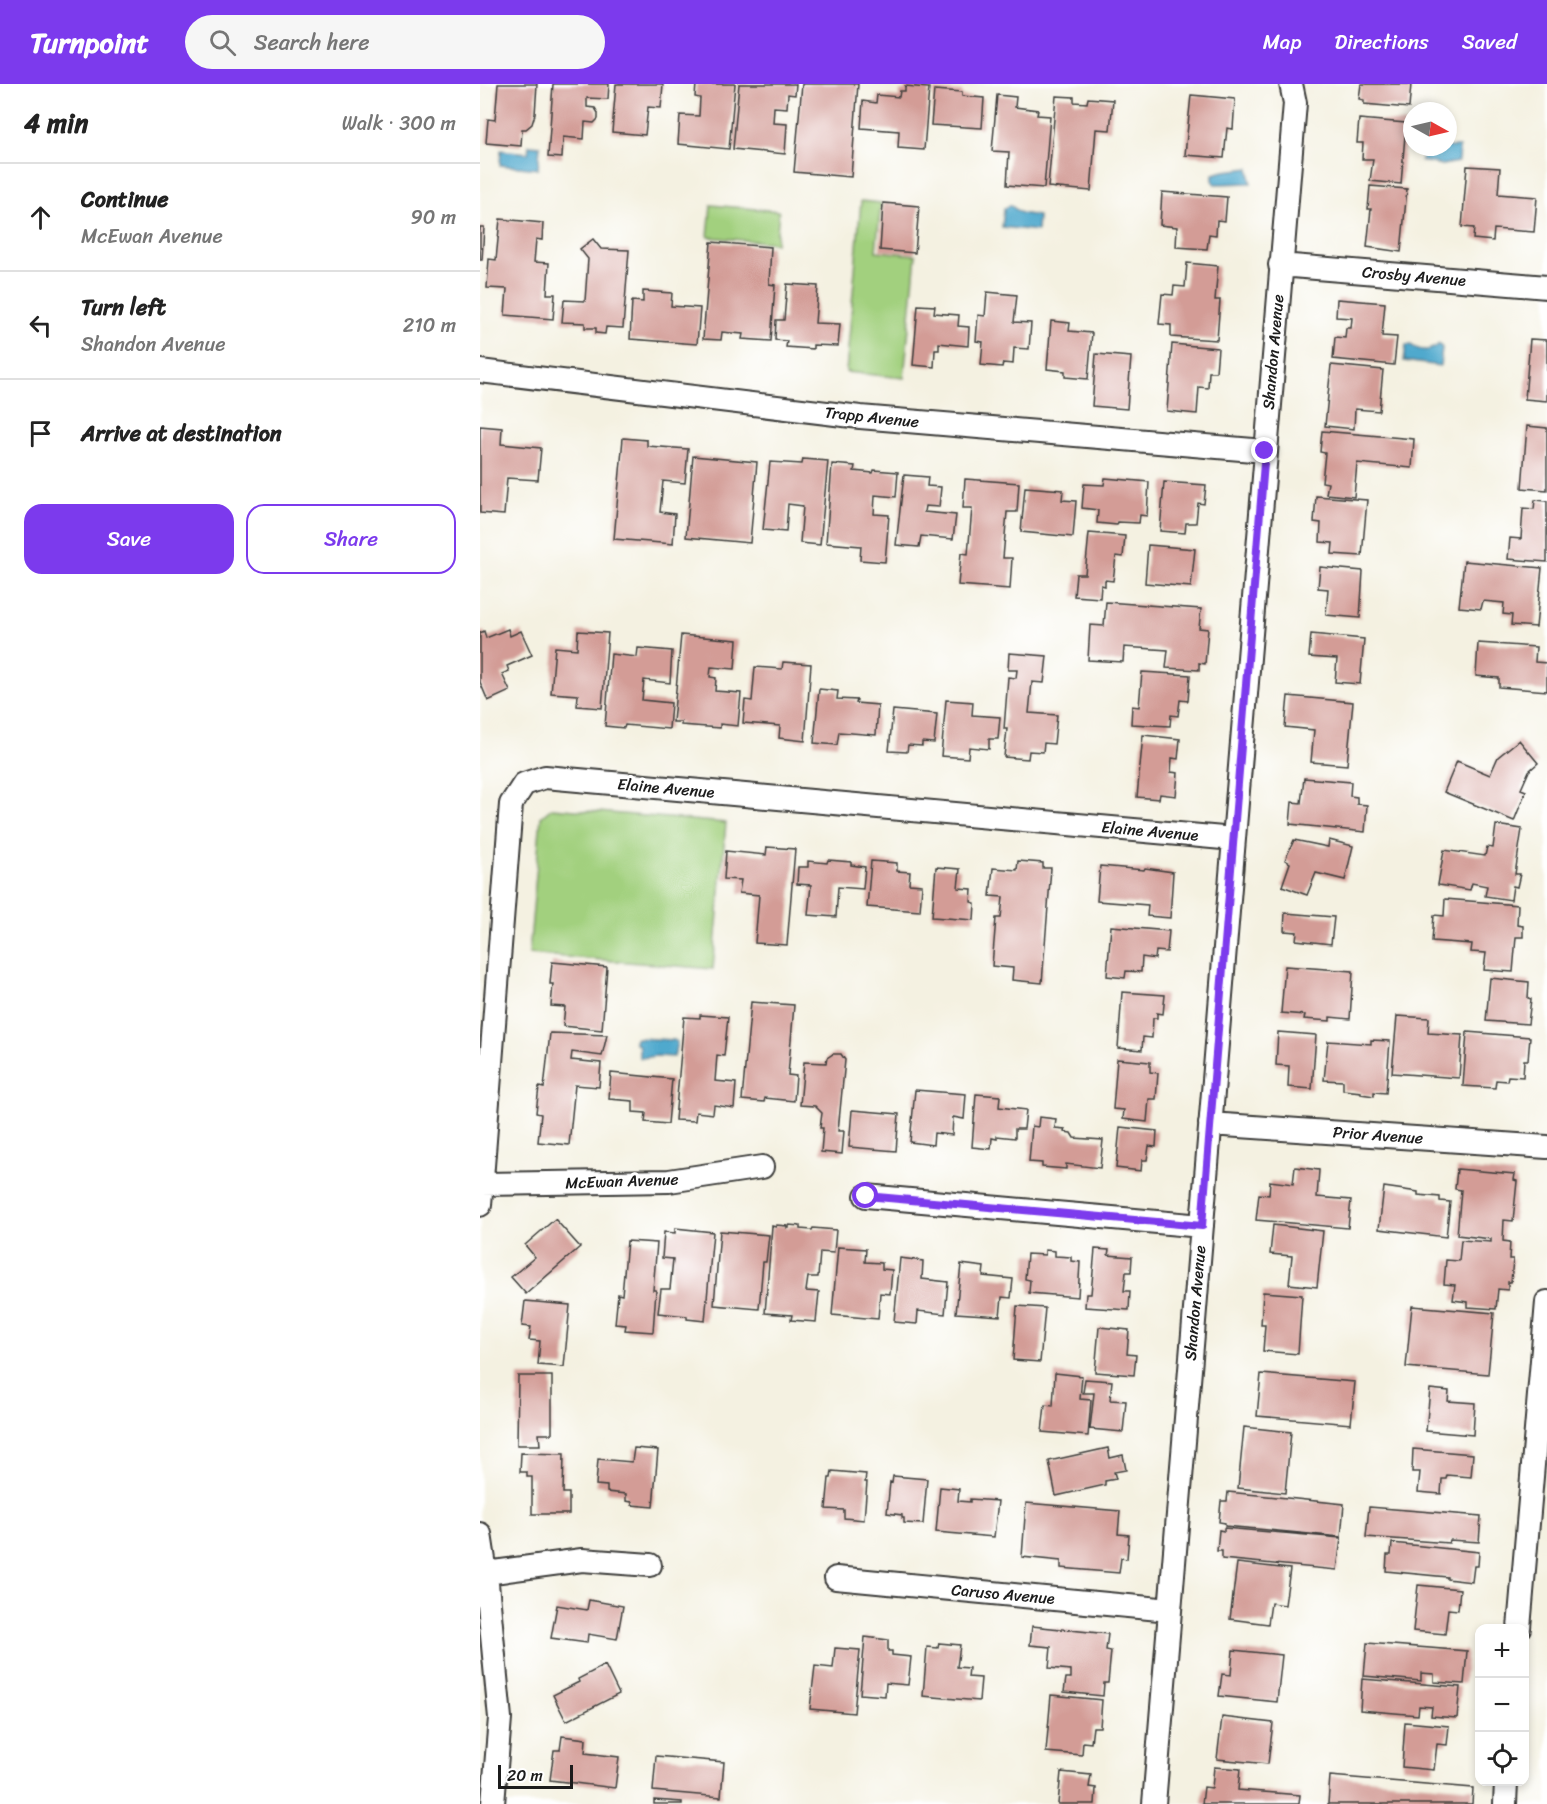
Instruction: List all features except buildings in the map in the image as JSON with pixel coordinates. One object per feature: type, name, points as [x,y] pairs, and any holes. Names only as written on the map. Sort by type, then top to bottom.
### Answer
[{"type":"street","name":"Shandon Avenue","points":[[1155,1804],[1294,103],[1292,84]]},
{"type":"street","name":"Crosby Avenue","points":[[1280,265],[1547,287]]},
{"type":"street","name":"Trapp Avenue","points":[[480,371],[860,417],[1265,451]]},
{"type":"street","name":"Elaine Avenue","points":[[481,1195],[486,1050],[511,804],[524,784],[545,777],[1233,838]]},
{"type":"street","name":"Prior Avenue","points":[[1210,1124],[1547,1147]]},
{"type":"street","name":"McEwan Avenue","points":[[481,1195],[669,1181],[762,1167]]},
{"type":"street","points":[[866,1196],[1202,1226]]},
{"type":"street","points":[[1519,1624],[1547,1302]]},
{"type":"street","points":[[480,1534],[500,1718],[493,1804]]},
{"type":"street","points":[[486,1573],[582,1560],[650,1564]]},
{"type":"street","name":"Caruso Avenue","points":[[836,1578],[1170,1610]]},
{"type":"street","points":[[1505,1804],[1506,1786]]},
{"type":"green space","points":[[861,201],[881,203],[876,251],[916,255],[904,378],[846,372]]},
{"type":"green space","points":[[711,205],[779,211],[776,243],[708,237]]},
{"type":"green space","points":[[552,808],[726,823],[713,969],[529,954],[541,817]]},
{"type":"water","points":[[529,145],[540,146],[538,169],[500,165],[501,150],[528,153]]},
{"type":"water","points":[[1457,147],[1459,147],[1458,162],[1442,165],[1421,161],[1422,156],[1457,156]]},
{"type":"water","points":[[1249,168],[1251,183],[1215,184],[1213,182],[1213,174]]},
{"type":"water","points":[[1010,205],[1021,213],[1038,216],[1037,231],[1002,227],[1004,209]]},
{"type":"water","points":[[1439,344],[1442,348],[1440,366],[1404,361],[1406,345],[1425,350],[1432,349]]},
{"type":"water","points":[[637,1038],[674,1040],[677,1042],[674,1057],[641,1058],[639,1046],[635,1043]]},
{"type":"route","points":[[866,1196],[1202,1226],[1265,451]]}]
